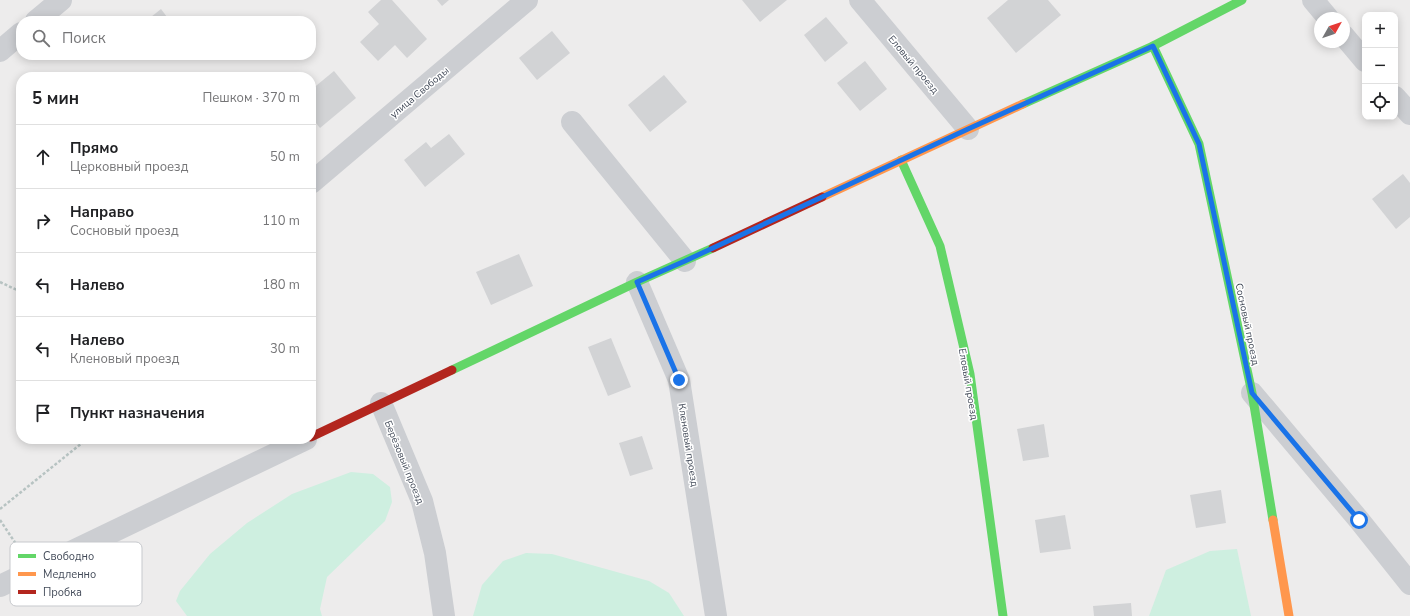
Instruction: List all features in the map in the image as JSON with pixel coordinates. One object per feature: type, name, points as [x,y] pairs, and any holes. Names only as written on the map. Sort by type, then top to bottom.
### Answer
[{"type":"street","points":[[42,16],[61,0]]},
{"type":"street","name":"улица Свободы","points":[[316,179],[528,0]]},
{"type":"street","name":"Еловый проезд","points":[[860,0],[968,129]]},
{"type":"street","points":[[1313,0],[1323,12]]},
{"type":"street","points":[[316,435],[637,282],[968,129],[1153,46],[1238,1]]},
{"type":"street","points":[[0,51],[16,37]]},
{"type":"street","points":[[1350,43],[1362,57]]},
{"type":"street","name":"Сосновый проезд","points":[[1153,46],[1199,144],[1252,393],[1289,616]]},
{"type":"street","points":[[1398,100],[1410,114]]},
{"type":"street","points":[[572,122],[685,261]]},
{"type":"street","name":"Еловый проезд","points":[[901,160],[940,246],[970,374],[1002,616]]},
{"type":"street","name":"Кленовый проезд","points":[[637,282],[679,380],[716,616]]},
{"type":"street","points":[[1252,393],[1359,520],[1410,584]]},
{"type":"street","name":"Берёзовый проезд","points":[[381,403],[422,501],[435,554],[444,616]]},
{"type":"street","points":[[92,542],[296,444]]},
{"type":"street","points":[[0,586],[10,581]]},
{"type":"path","points":[[0,282],[16,290]]},
{"type":"path","points":[[0,509],[81,444]]},
{"type":"path","points":[[0,520],[15,542]]},
{"type":"green space","points":[[351,472],[373,474],[390,487],[392,502],[385,521],[327,577],[320,609],[322,616],[187,616],[176,601],[180,591],[210,554],[247,523],[292,494]]},
{"type":"green space","points":[[1237,549],[1251,616],[1149,616],[1166,570],[1210,551]]},
{"type":"green space","points":[[526,553],[552,554],[649,581],[669,593],[684,616],[473,616],[482,585],[503,561]]},
{"type":"building","points":[[381,0],[392,0],[427,39],[407,58],[395,45],[378,61],[360,42],[379,24],[368,12]]},
{"type":"building","points":[[437,0],[449,0],[442,6]]},
{"type":"building","points":[[742,0],[787,0],[760,22]]},
{"type":"building","points":[[1008,0],[1048,0],[1061,15],[1016,53],[987,18]]},
{"type":"building","points":[[161,9],[166,16],[152,16]]},
{"type":"building","points":[[826,17],[848,43],[825,62],[804,35]]},
{"type":"building","points":[[552,31],[570,53],[537,80],[519,58]]},
{"type":"building","points":[[865,61],[887,89],[860,111],[837,83]]},
{"type":"building","points":[[334,71],[356,98],[320,128],[316,123],[316,86]]},
{"type":"building","points":[[664,75],[687,102],[650,132],[628,105]]},
{"type":"building","points":[[449,134],[465,154],[425,187],[404,160],[426,142],[431,148]]},
{"type":"building","points":[[1403,174],[1410,183],[1410,217],[1396,229],[1372,199]]},
{"type":"building","points":[[519,254],[533,286],[491,305],[476,272]]},
{"type":"building","points":[[611,338],[631,387],[608,396],[588,347]]},
{"type":"building","points":[[1044,424],[1049,457],[1023,461],[1017,429]]},
{"type":"building","points":[[642,436],[653,469],[630,476],[619,443]]},
{"type":"building","points":[[1221,490],[1226,523],[1196,528],[1190,495]]},
{"type":"building","points":[[1065,515],[1071,549],[1040,553],[1035,520]]},
{"type":"building","points":[[1131,603],[1132,616],[1094,616],[1093,606]]},
{"type":"traffic: fast","points":[[1023,104],[1153,46],[1242,0]]},
{"type":"traffic: fast","points":[[1153,46],[1199,144],[1252,393],[1273,520]]},
{"type":"traffic: fast","points":[[901,160],[940,246],[970,374],[1003,616]]},
{"type":"traffic: fast","points":[[452,370],[637,282],[713,248]]},
{"type":"traffic: slow","points":[[822,197],[1023,104]]},
{"type":"traffic: slow","points":[[1273,520],[1289,616]]},
{"type":"traffic: jam","points":[[713,248],[822,197]]},
{"type":"traffic: jam","points":[[316,435],[452,370]]},
{"type":"route","points":[[679,380],[637,282],[968,129],[1153,46],[1199,144],[1252,393],[1359,520]]}]
